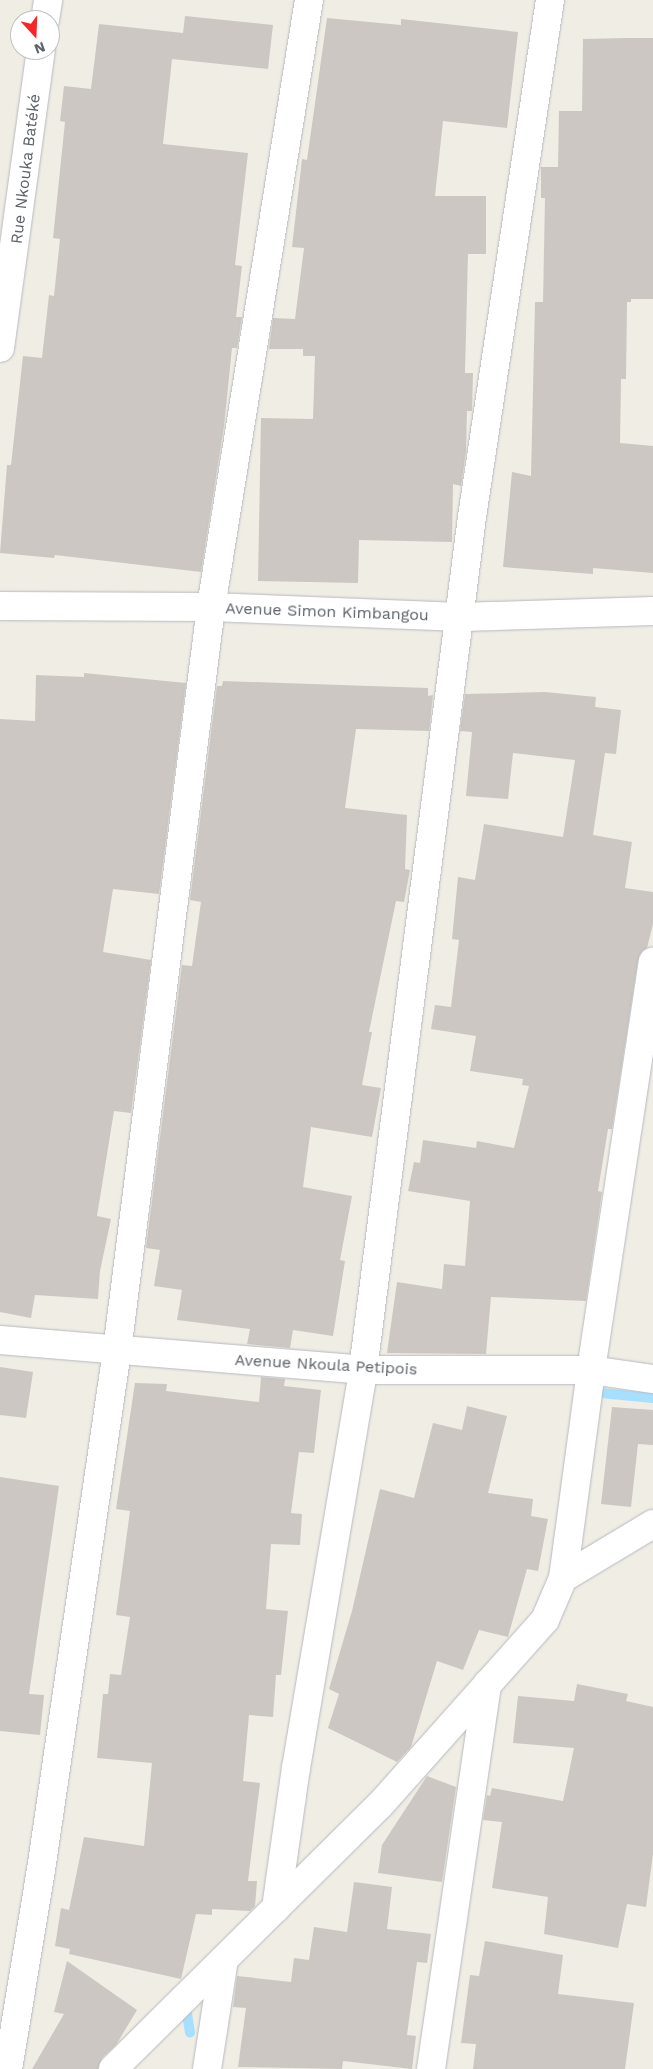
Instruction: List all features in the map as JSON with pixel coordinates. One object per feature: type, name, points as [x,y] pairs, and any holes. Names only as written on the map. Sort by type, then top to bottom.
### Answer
[{"type":"street","points":[[8,2069],[41,1870],[117,1350],[211,607],[309,0]]},
{"type":"street","points":[[276,1908],[296,1768],[362,1370],[461,617],[472,517],[550,0]]},
{"type":"street","name":"Rue Nkouka Batéké","points":[[0,348],[40,60]]},
{"type":"street","name":"Avenue Simon Kimbangou","points":[[0,606],[211,607],[461,617],[653,611]]},
{"type":"street","points":[[113,2069],[380,1805],[545,1620],[563,1578],[591,1370],[653,962]]},
{"type":"street","name":"Avenue Nkoula Petipois","points":[[0,1340],[362,1370],[591,1370],[653,1379]]},
{"type":"street","points":[[563,1578],[653,1524]]},
{"type":"street","points":[[431,2069],[487,1684]]},
{"type":"street","points":[[208,2069],[224,1959]]},
{"type":"building","points":[[185,16],[273,25],[268,69],[172,59],[163,144],[248,153],[235,265],[242,266],[236,317],[242,317],[237,348],[232,348],[224,426],[201,572],[55,555],[54,558],[0,553],[7,465],[11,465],[23,356],[42,358],[49,295],[54,296],[60,239],[53,238],[65,122],[60,121],[64,86],[91,89],[99,24],[183,33]]},
{"type":"building","points":[[327,18],[401,25],[401,19],[518,32],[507,128],[443,121],[435,196],[486,196],[486,254],[468,254],[465,373],[473,373],[472,411],[467,411],[466,451],[461,486],[453,484],[452,542],[359,540],[358,583],[258,581],[261,418],[313,419],[315,356],[303,356],[303,349],[269,349],[273,318],[295,319],[304,248],[292,247],[302,159],[307,160]]},
{"type":"building","points":[[653,38],[653,299],[631,299],[631,302],[627,302],[626,379],[621,379],[620,443],[653,446],[653,573],[593,568],[593,574],[503,567],[512,472],[531,476],[535,302],[543,302],[545,198],[541,198],[541,167],[558,167],[559,111],[582,111],[583,39]]},
{"type":"building","points":[[84,673],[186,683],[159,894],[113,889],[103,952],[151,960],[131,1113],[114,1111],[97,1216],[111,1219],[100,1271],[98,1299],[35,1295],[31,1318],[0,1312],[0,719],[35,721],[36,675],[84,677]]},
{"type":"building","points":[[223,681],[428,688],[428,696],[433,695],[429,731],[356,729],[345,808],[407,815],[405,869],[410,870],[404,902],[396,901],[369,1032],[372,1032],[362,1085],[381,1088],[372,1137],[311,1127],[303,1187],[352,1196],[340,1260],[345,1261],[333,1336],[293,1330],[290,1348],[247,1344],[250,1329],[177,1320],[182,1290],[154,1286],[160,1250],[146,1248],[182,965],[192,966],[201,902],[190,900],[217,686],[222,686]]},
{"type":"building","points":[[545,692],[596,697],[595,707],[621,710],[616,754],[605,753],[593,835],[632,842],[625,888],[653,892],[653,924],[647,948],[638,960],[612,1129],[608,1129],[598,1191],[602,1192],[586,1301],[491,1297],[486,1354],[387,1353],[397,1282],[442,1289],[444,1264],[465,1266],[470,1201],[408,1191],[414,1162],[420,1163],[423,1140],[476,1148],[477,1141],[514,1148],[529,1086],[522,1085],[523,1079],[470,1071],[476,1036],[431,1029],[435,1005],[451,1007],[459,940],[452,939],[458,877],[475,880],[484,824],[563,837],[575,760],[513,753],[508,799],[466,796],[472,732],[460,731],[465,694]]},
{"type":"building","points":[[0,1367],[33,1372],[26,1418],[0,1415]]},
{"type":"building","points":[[261,1377],[285,1379],[284,1386],[321,1390],[314,1453],[299,1452],[291,1513],[302,1514],[300,1545],[271,1544],[266,1609],[288,1611],[281,1675],[276,1675],[273,1717],[249,1715],[243,1781],[260,1783],[248,1881],[257,1881],[255,1906],[250,1911],[212,1909],[212,1915],[196,1914],[181,1979],[69,1954],[70,1949],[55,1946],[61,1908],[69,1910],[84,1837],[144,1846],[152,1763],[97,1758],[103,1694],[108,1694],[110,1674],[121,1675],[130,1617],[116,1615],[130,1511],[116,1509],[135,1383],[167,1384],[166,1391],[259,1402]]},
{"type":"building","points":[[467,1406],[507,1416],[488,1493],[533,1499],[531,1516],[548,1519],[538,1571],[527,1569],[508,1637],[479,1630],[463,1670],[437,1661],[411,1747],[397,1762],[328,1728],[339,1694],[329,1689],[352,1611],[380,1489],[414,1498],[433,1423],[462,1430]]},
{"type":"building","points":[[612,1407],[653,1410],[653,1445],[638,1444],[631,1507],[601,1504]]},
{"type":"building","points":[[0,1477],[59,1486],[29,1694],[44,1695],[40,1735],[0,1731]]},
{"type":"building","points":[[577,1684],[628,1694],[626,1701],[653,1707],[653,1854],[646,1907],[627,1904],[618,1948],[544,1934],[548,1897],[492,1888],[502,1822],[483,1820],[487,1795],[490,1796],[492,1788],[563,1801],[574,1748],[513,1743],[518,1696],[574,1701]]},
{"type":"building","points":[[427,1776],[456,1787],[442,1882],[378,1873],[382,1845]]},
{"type":"building","points":[[354,1882],[392,1887],[387,1929],[431,1934],[427,1963],[417,1962],[407,2035],[416,2036],[412,2069],[343,2061],[342,2069],[238,2067],[246,2008],[233,2007],[237,1976],[291,1982],[294,1958],[309,1960],[314,1927],[347,1932]]},
{"type":"building","points":[[485,1941],[563,1955],[558,1994],[634,2003],[625,2069],[473,2069],[476,2044],[461,2043],[470,1975],[479,1976]]},
{"type":"building","points":[[67,1961],[137,2010],[116,2045],[102,2058],[98,2069],[32,2069],[64,2014],[54,2012]]},
{"type":"waterway","points":[[601,1393],[653,1398]]},
{"type":"waterway","points":[[185,2001],[190,2033]]}]
